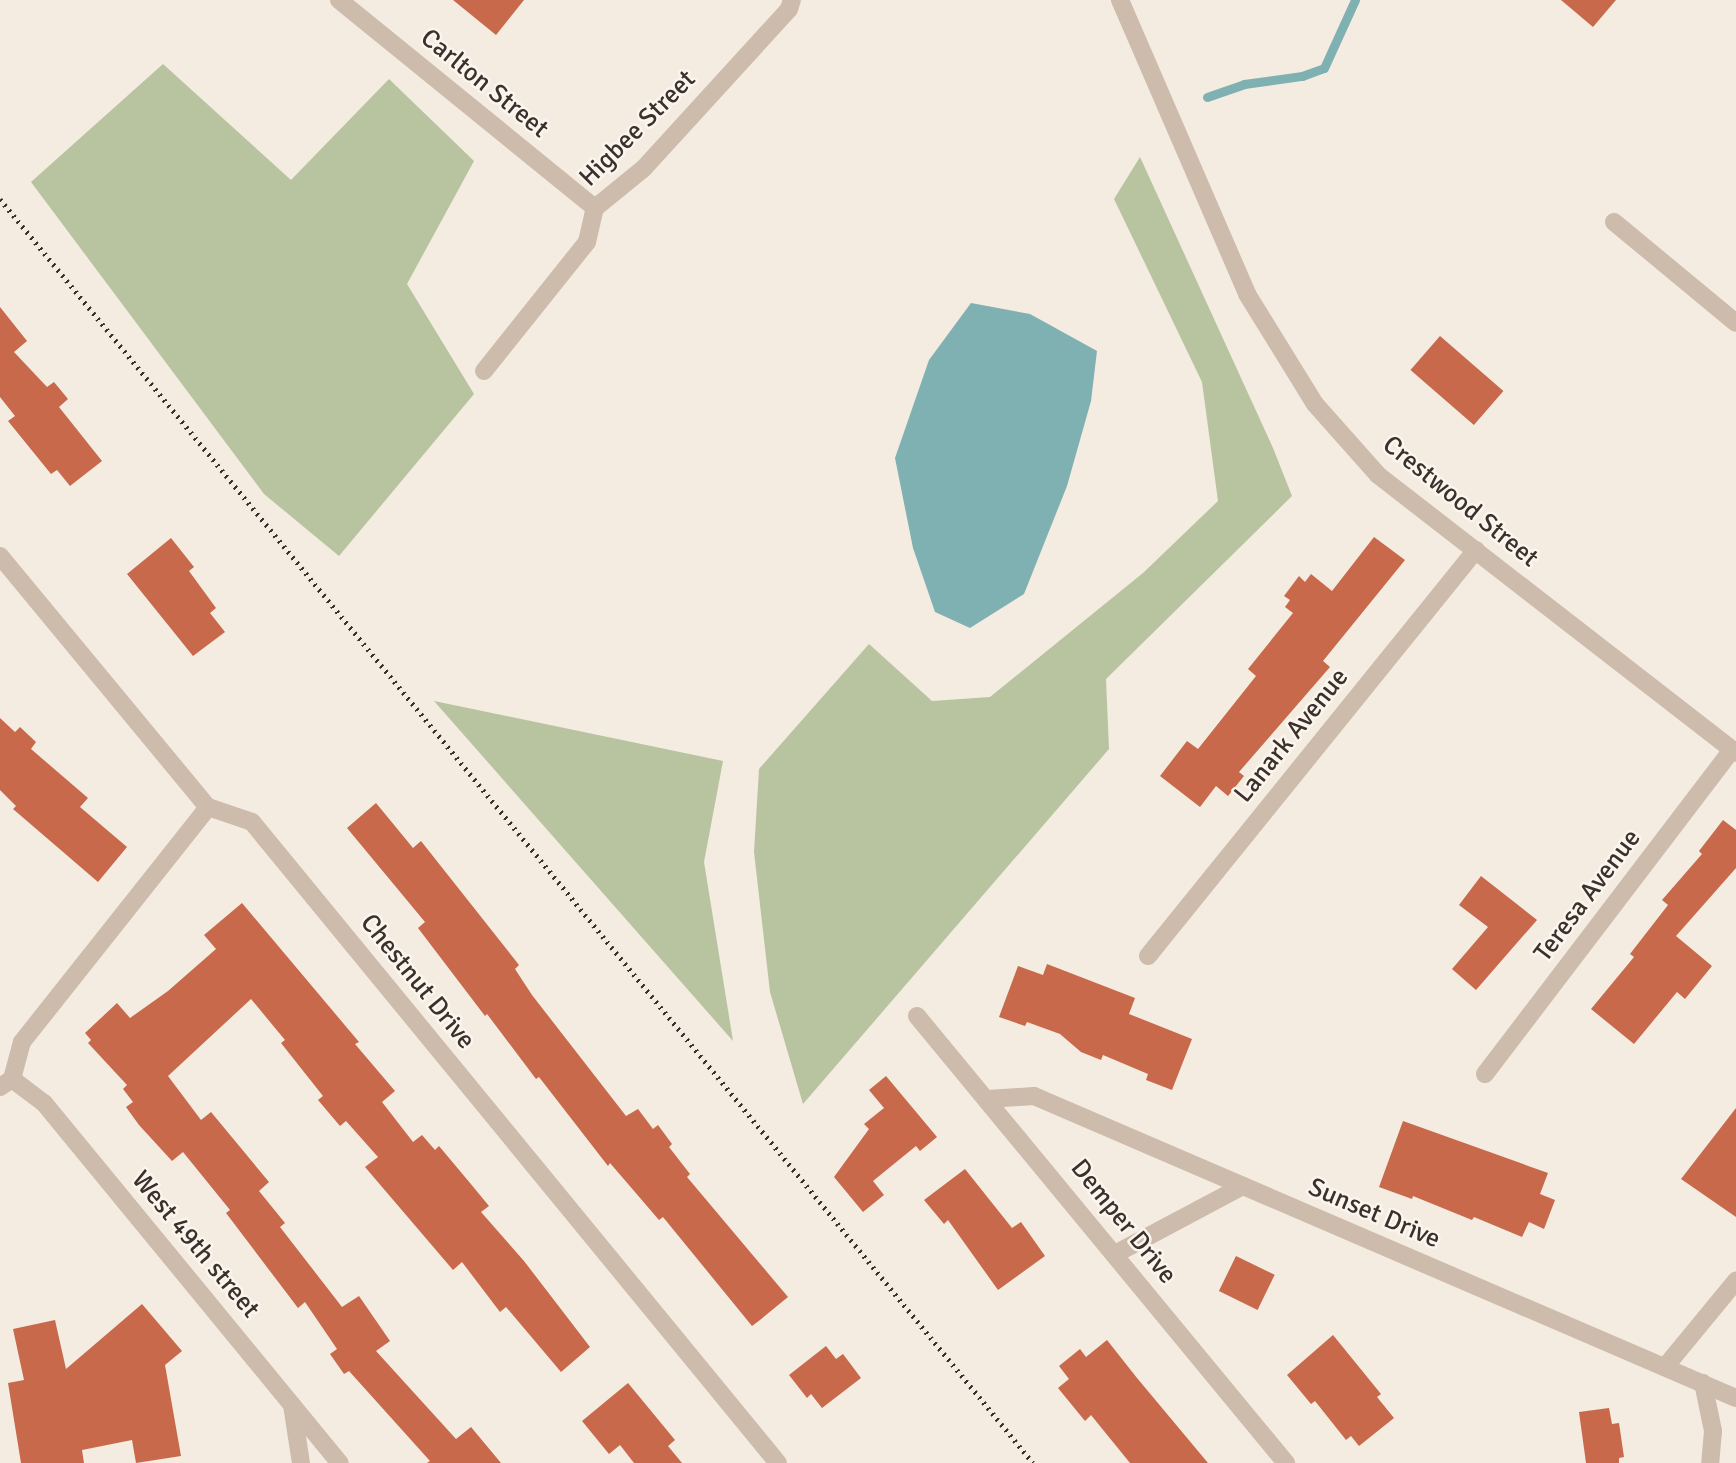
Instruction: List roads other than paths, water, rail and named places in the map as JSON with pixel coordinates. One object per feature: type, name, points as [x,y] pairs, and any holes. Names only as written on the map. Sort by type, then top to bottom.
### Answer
[{"type":"street","name":"Carlton Street","points":[[340,0],[595,208]]},
{"type":"street","name":"Higbee Street","points":[[484,371],[587,242],[595,208],[644,168],[789,9],[792,0]]},
{"type":"street","name":"Crestwood Street","points":[[1120,0],[1217,230],[1247,294],[1315,404],[1378,475],[1734,752]]},
{"type":"street","points":[[1614,222],[1736,323]]},
{"type":"street","name":"Lanark Avenue","points":[[1148,956],[1476,550]]},
{"type":"street","points":[[0,556],[208,807],[22,1042],[6,1083]]},
{"type":"street","name":"Teresa Avenue","points":[[1485,1074],[1734,752]]},
{"type":"street","name":"Chestnut Drive","points":[[208,807],[252,822],[778,1463]]},
{"type":"street","name":"Demper Drive","points":[[917,1016],[1286,1463]]},
{"type":"street","name":"West 49th street","points":[[6,1083],[44,1104],[340,1463]]},
{"type":"street","name":"Sunset Drive","points":[[988,1099],[1034,1096],[1736,1398]]},
{"type":"street","points":[[1115,1255],[1242,1186]]},
{"type":"street","points":[[1665,1367],[1736,1282]]},
{"type":"street","points":[[1703,1383],[1713,1430],[1710,1463]]},
{"type":"street","points":[[292,1405],[301,1463]]},
{"type":"water","points":[[971,303],[1030,314],[1097,351],[1091,401],[1067,486],[1024,594],[970,628],[935,612],[913,548],[895,458],[929,360]]},
{"type":"waterway","points":[[1207,97],[1244,84],[1302,76],[1324,68],[1355,0]]},
{"type":"railway","points":[[0,199],[1033,1463]]}]
